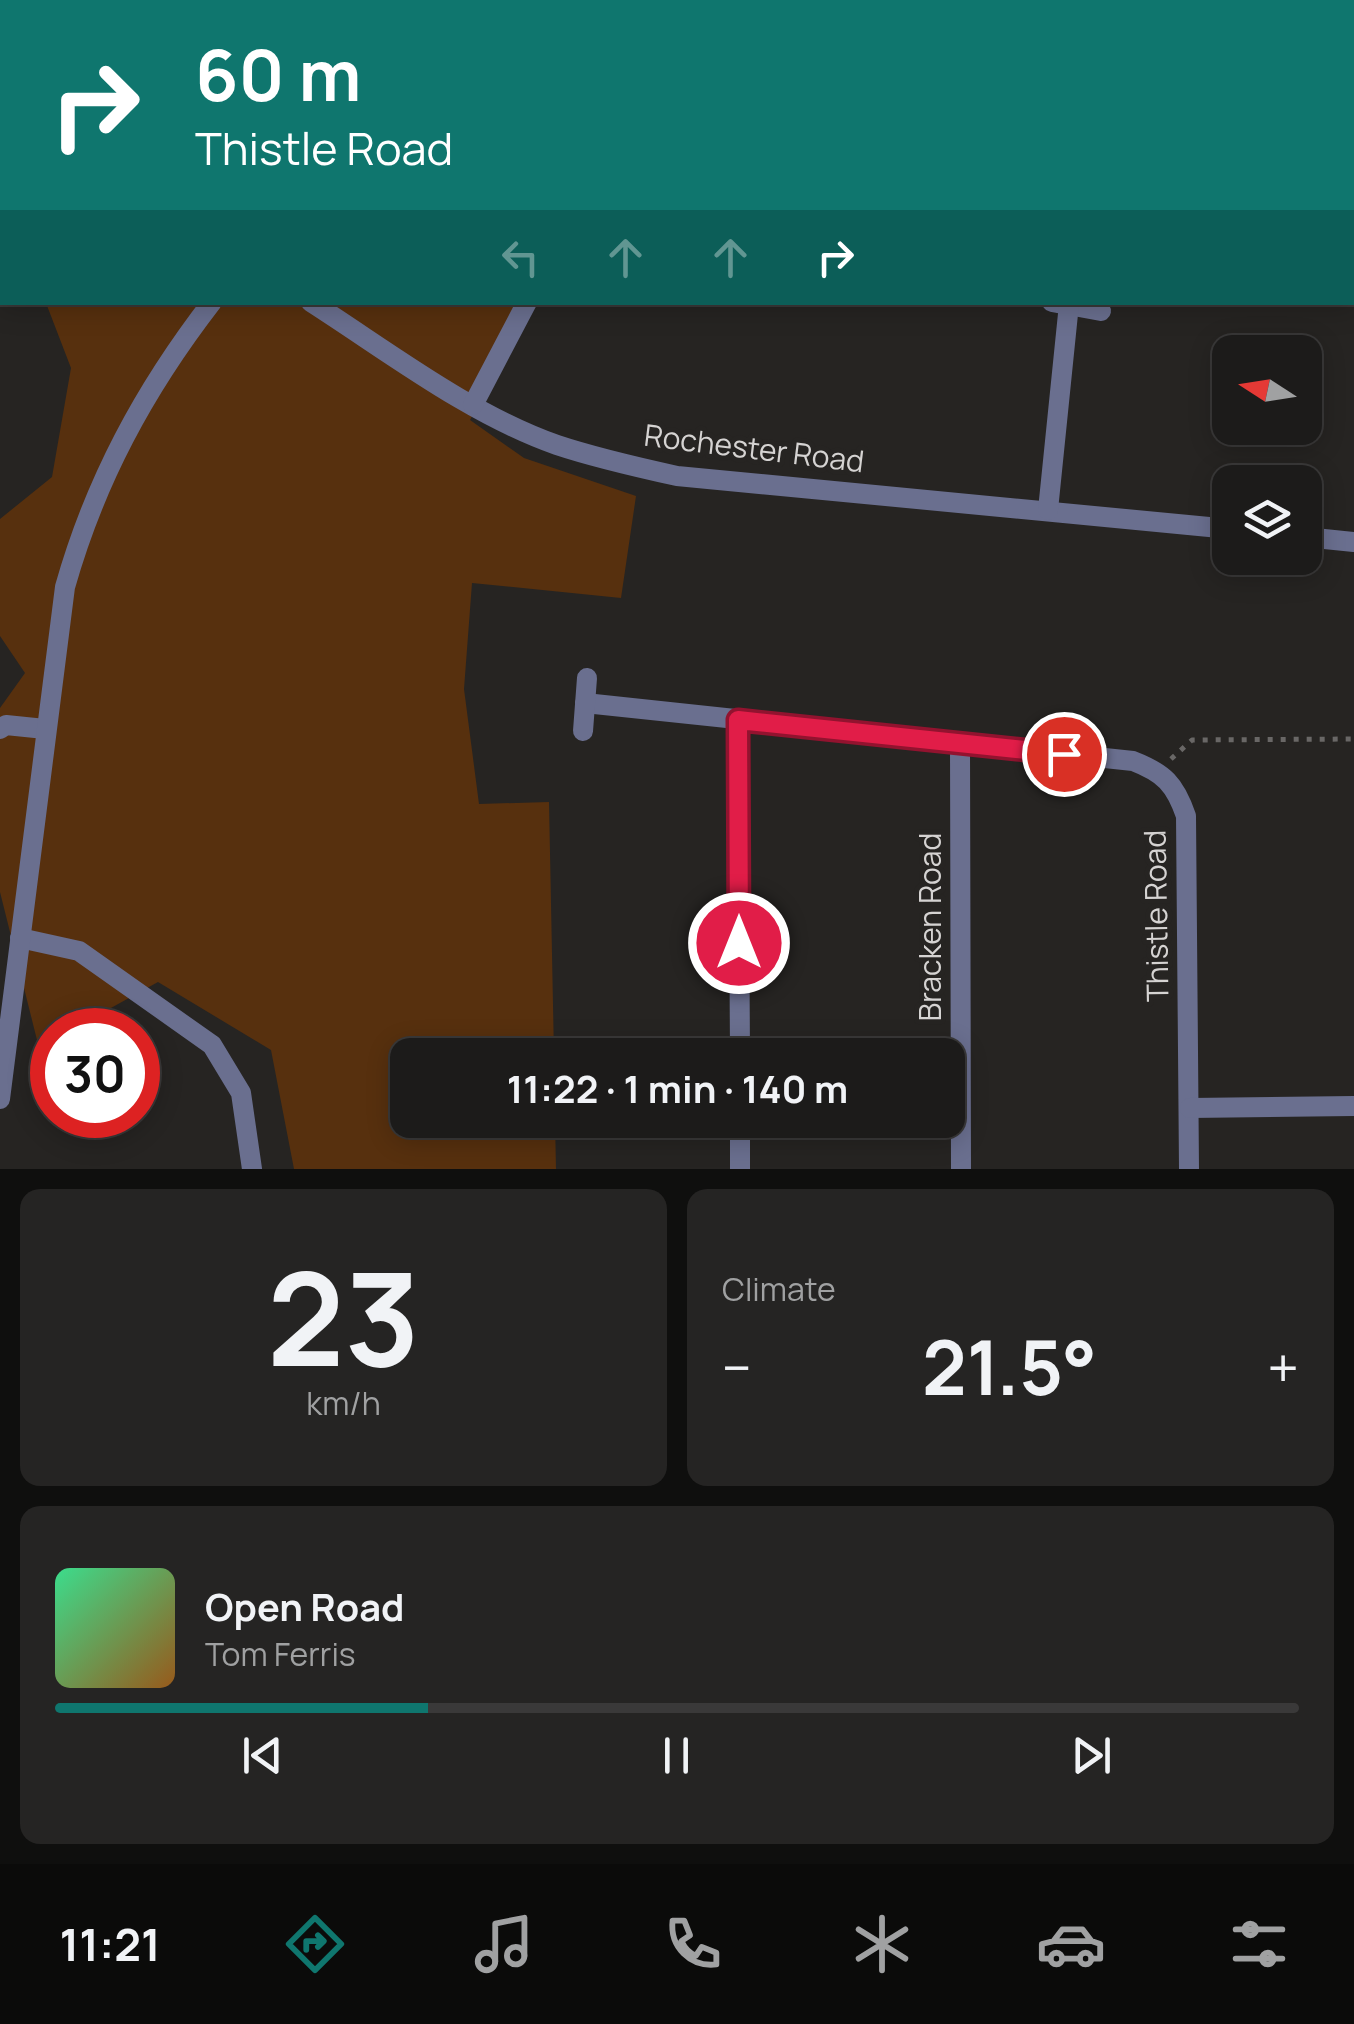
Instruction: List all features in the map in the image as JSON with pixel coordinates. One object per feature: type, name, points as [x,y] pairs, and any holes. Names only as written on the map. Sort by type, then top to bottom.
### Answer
[{"type":"street","points":[[0,1099],[65,587],[82,525],[136,411],[210,305]]},
{"type":"street","name":"Rochester Road","points":[[316,305],[473,404],[554,444],[676,476],[1212,527]]},
{"type":"street","points":[[473,404],[526,305]]},
{"type":"street","points":[[1048,510],[1061,305]]},
{"type":"street","points":[[1071,305],[1101,311]]},
{"type":"street","points":[[1322,539],[1354,542]]},
{"type":"street","points":[[583,730],[587,678]]},
{"type":"street","points":[[585,704],[1133,760],[1158,771]]},
{"type":"street","points":[[738,720],[740,1038]]},
{"type":"street","points":[[0,729],[6,725],[45,729]]},
{"type":"street","name":"Bracken Road","points":[[960,745],[961,1169]]},
{"type":"street","name":"Thistle Road","points":[[1158,771],[1176,787],[1186,816],[1189,1169]]},
{"type":"street","points":[[20,938],[79,951],[212,1045],[241,1092],[252,1169]]},
{"type":"street","points":[[1190,1108],[1354,1106]]},
{"type":"street","points":[[740,1138],[740,1169]]},
{"type":"path","points":[[1158,771],[1192,740],[1354,739]]},
{"type":"shaded area","points":[[47,305],[533,305],[470,420],[524,458],[636,496],[621,598],[472,583],[464,689],[479,804],[549,802],[554,1038],[390,1038],[390,1138],[555,1138],[556,1169],[294,1169],[271,1050],[158,982],[111,1008],[30,1008],[30,1012],[0,892],[0,708],[25,673],[0,636],[0,519],[52,477],[71,368]]},
{"type":"route","points":[[739,943],[738,720],[1064,754]]}]
